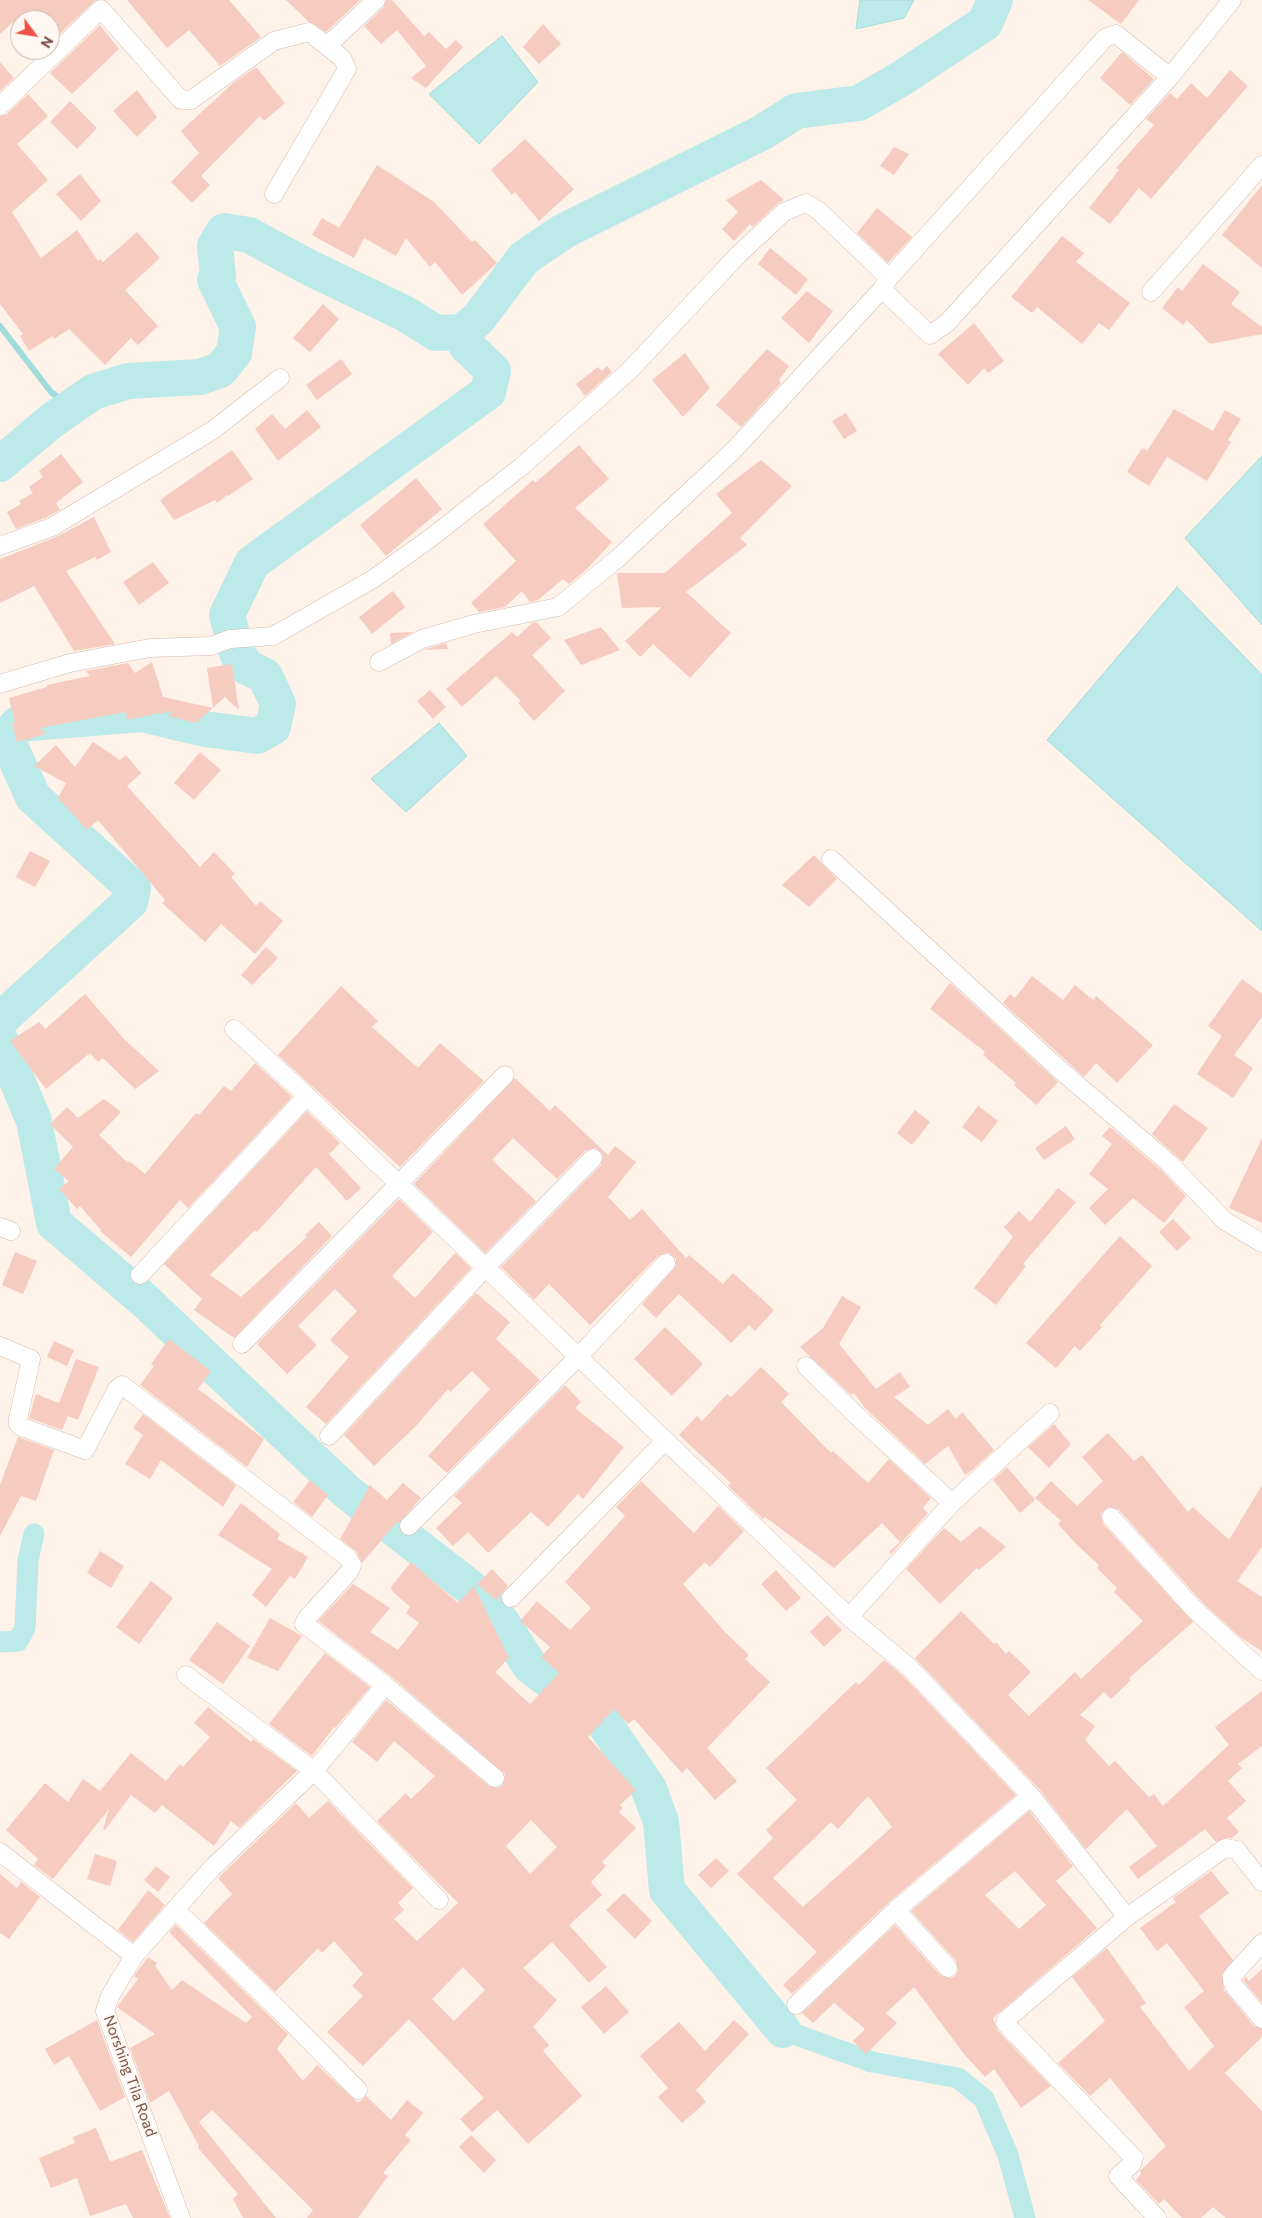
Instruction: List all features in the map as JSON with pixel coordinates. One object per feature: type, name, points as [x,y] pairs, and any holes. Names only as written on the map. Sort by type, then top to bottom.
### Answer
[{"type":"street","points":[[327,46],[376,0]]},
{"type":"street","points":[[0,684],[70,663],[150,648],[211,646],[230,639],[273,636],[373,580],[432,537],[522,466],[628,372],[738,255],[784,212],[806,204],[820,211],[930,335],[947,323],[1170,77],[1232,0]]},
{"type":"street","points":[[0,106],[98,4],[181,100],[191,100],[274,40],[309,32],[342,58],[347,69],[274,194]]},
{"type":"street","points":[[379,662],[422,639],[474,624],[558,608],[617,559],[733,451],[1105,38],[1116,34],[1170,77]]},
{"type":"street","points":[[1151,292],[1262,165]]},
{"type":"street","points":[[0,546],[52,526],[214,430],[280,378]]},
{"type":"street","points":[[831,859],[1059,1069],[1169,1162],[1225,1221],[1262,1243]]},
{"type":"street","points":[[234,1029],[308,1096],[849,1617],[909,1667],[1031,1796],[1127,1917]]},
{"type":"street","points":[[242,1344],[506,1075]]},
{"type":"street","points":[[140,1275],[308,1096]]},
{"type":"street","points":[[329,1436],[485,1268],[593,1158]]},
{"type":"street","points":[[409,1526],[578,1357],[666,1263]]},
{"type":"street","points":[[0,1346],[31,1359],[18,1419],[18,1424],[22,1427],[85,1450],[117,1389],[122,1386],[347,1558],[352,1565],[349,1572],[307,1618],[304,1624],[385,1685],[495,1778]]},
{"type":"street","points":[[806,1366],[952,1503]]},
{"type":"street","points":[[849,1617],[952,1503],[1050,1413]]},
{"type":"street","points":[[511,1598],[665,1441]]},
{"type":"street","points":[[1111,1517],[1194,1609],[1262,1671]]},
{"type":"street","points":[[186,1675],[314,1771],[439,1900]]},
{"type":"street","name":"Norshing Tila Road","points":[[181,2218],[105,2011],[110,1996],[134,1956],[175,1909],[212,1868],[314,1771],[385,1685]]},
{"type":"street","points":[[796,2005],[896,1910],[1031,1796]]},
{"type":"street","points":[[1157,2218],[1118,2176],[1132,2164],[1134,2158],[1006,2023],[1007,2019],[1127,1917],[1225,1848],[1237,1850],[1262,1882]]},
{"type":"street","points":[[0,1852],[134,1956]]},
{"type":"street","points":[[175,1909],[358,2090]]},
{"type":"street","points":[[896,1910],[948,1968]]},
{"type":"street","points":[[1262,1943],[1232,1976],[1232,1981],[1234,1986],[1262,2019]]},
{"type":"water","points":[[860,0],[914,0],[904,18],[856,29]]},
{"type":"water","points":[[502,36],[538,82],[479,144],[429,94]]},
{"type":"water","points":[[1262,456],[1262,625],[1185,538]]},
{"type":"water","points":[[1177,587],[1262,675],[1262,931],[1047,740]]},
{"type":"water","points":[[439,723],[467,756],[406,812],[371,779]]},
{"type":"building","points":[[0,0],[96,0],[60,34],[60,10],[10,10],[10,25],[0,34]]},
{"type":"building","points":[[127,0],[229,0],[261,37],[220,66],[189,30],[167,48]]},
{"type":"building","points":[[286,0],[360,0],[326,32],[309,22]]},
{"type":"building","points":[[386,0],[392,0],[424,36],[429,32],[446,49],[456,40],[463,47],[426,88],[411,78],[426,66],[397,30],[381,44],[364,26],[383,8]]},
{"type":"building","points":[[1088,0],[1139,0],[1121,24]]},
{"type":"building","points":[[543,24],[561,44],[539,64],[523,47]]},
{"type":"building","points":[[100,25],[119,49],[72,94],[50,73]]},
{"type":"building","points":[[1122,52],[1154,79],[1130,105],[1100,78]]},
{"type":"building","points":[[0,62],[14,78],[0,91]]},
{"type":"building","points":[[256,67],[285,103],[264,121],[260,116],[201,176],[210,185],[192,203],[171,182],[199,153],[181,131],[233,83]]},
{"type":"building","points":[[1230,70],[1248,86],[1151,199],[1139,188],[1110,224],[1089,208],[1119,170],[1116,168],[1154,125],[1146,119],[1170,93],[1177,99],[1191,83],[1207,98]]},
{"type":"building","points":[[137,90],[157,117],[137,137],[113,111]]},
{"type":"building","points":[[28,94],[48,116],[17,144],[48,180],[12,212],[41,258],[77,230],[98,261],[100,259],[103,262],[137,232],[160,258],[125,290],[158,326],[138,345],[131,338],[105,365],[69,329],[54,339],[53,336],[29,351],[20,336],[23,334],[0,304],[0,116],[7,114]]},
{"type":"building","points":[[70,101],[97,128],[77,149],[50,122]]},
{"type":"building","points":[[525,139],[574,189],[539,221],[515,192],[512,195],[491,170]]},
{"type":"building","points":[[894,147],[909,154],[894,175],[880,166]]},
{"type":"building","points":[[377,165],[434,202],[472,242],[475,240],[497,263],[462,295],[435,262],[430,267],[406,238],[396,256],[364,238],[354,258],[312,235],[322,218],[339,228]]},
{"type":"building","points":[[80,174],[101,201],[81,221],[56,194]]},
{"type":"building","points":[[761,180],[784,200],[777,204],[753,227],[750,224],[734,241],[722,229],[738,212],[726,200]]},
{"type":"building","points":[[1262,185],[1262,268],[1222,235]]},
{"type":"building","points":[[877,208],[912,237],[888,263],[857,233]]},
{"type":"building","points":[[1062,236],[1084,253],[1076,262],[1130,303],[1109,330],[1099,323],[1082,344],[1037,307],[1032,313],[1011,297]]},
{"type":"building","points":[[770,248],[808,279],[796,295],[758,264]]},
{"type":"building","points":[[1203,264],[1240,292],[1231,304],[1262,327],[1262,334],[1210,344],[1187,320],[1183,325],[1162,308],[1178,287],[1182,291]]},
{"type":"building","points":[[807,291],[833,311],[809,343],[781,318]]},
{"type":"building","points":[[323,304],[339,319],[310,352],[293,338]]},
{"type":"building","points":[[974,323],[1004,361],[988,373],[984,368],[968,385],[938,354]]},
{"type":"building","points":[[767,349],[789,366],[779,380],[781,383],[741,427],[716,405]]},
{"type":"building","points":[[685,353],[710,388],[683,417],[652,380]]},
{"type":"building","points":[[341,359],[352,374],[317,400],[306,385]]},
{"type":"building","points":[[607,366],[612,372],[585,396],[576,384],[598,367],[602,371]]},
{"type":"building","points":[[1174,409],[1213,431],[1225,410],[1241,419],[1228,440],[1231,442],[1207,481],[1167,457],[1149,486],[1127,472],[1142,448],[1147,451]]},
{"type":"building","points":[[307,410],[321,427],[278,461],[255,429],[272,414],[285,429]]},
{"type":"building","points":[[846,413],[857,431],[844,439],[832,421]]},
{"type":"building","points":[[579,445],[609,479],[575,508],[612,542],[586,570],[569,584],[563,579],[538,600],[530,602],[522,591],[505,607],[479,612],[471,603],[516,561],[483,524],[533,480],[535,483]]},
{"type":"building","points":[[232,450],[253,479],[217,503],[215,500],[174,520],[160,500]]},
{"type":"building","points":[[61,454],[83,482],[56,503],[60,510],[16,529],[7,512],[21,504],[19,501],[33,493],[29,487],[43,477],[39,471]]},
{"type":"building","points":[[761,460],[792,486],[740,538],[747,545],[686,592],[731,633],[690,678],[653,644],[640,657],[625,641],[662,607],[622,608],[617,573],[665,573],[732,513],[716,494]]},
{"type":"building","points":[[416,478],[442,509],[386,556],[360,525]]},
{"type":"building","points":[[94,517],[111,552],[97,560],[95,557],[66,571],[115,644],[74,651],[34,586],[0,603],[0,559],[56,537]]},
{"type":"building","points":[[153,562],[169,583],[139,605],[123,582]]},
{"type":"building","points":[[393,591],[405,607],[372,634],[359,617]]},
{"type":"building","points":[[536,622],[551,638],[532,655],[565,691],[534,721],[518,703],[521,701],[496,676],[462,707],[446,689],[512,632],[517,637],[532,623]]},
{"type":"building","points":[[601,627],[620,650],[581,665],[564,640]]},
{"type":"building","points":[[413,632],[391,644],[390,633]]},
{"type":"building","points":[[446,643],[448,649],[424,650],[426,649]]},
{"type":"building","points":[[152,662],[163,697],[213,708],[196,723],[168,716],[174,711],[159,714],[154,712],[156,714],[127,720],[126,712],[40,728],[46,734],[17,742],[12,723],[15,722],[9,698],[47,687],[47,685],[90,676],[86,671],[128,663],[135,673]]},
{"type":"building","points":[[232,664],[239,710],[225,697],[213,708],[207,668]]},
{"type":"building","points":[[430,690],[446,707],[433,719],[417,701]]},
{"type":"building","points":[[93,742],[120,760],[126,755],[141,773],[127,786],[200,867],[214,852],[235,874],[231,877],[256,906],[260,901],[283,921],[255,954],[221,924],[205,942],[162,903],[165,900],[98,820],[87,830],[58,798],[66,783],[34,766],[56,745],[75,767]]},
{"type":"building","points":[[200,752],[221,770],[194,800],[174,783]]},
{"type":"building","points":[[30,851],[50,861],[35,887],[16,877]]},
{"type":"building","points":[[814,855],[837,879],[809,907],[782,885]]},
{"type":"building","points":[[266,947],[278,958],[252,985],[241,975]]},
{"type":"building","points":[[1032,976],[1063,1000],[1075,985],[1093,1000],[1096,996],[1153,1045],[1117,1083],[1096,1063],[1084,1077],[1003,1003],[1010,994],[1015,998]]},
{"type":"building","points":[[1242,979],[1262,994],[1262,1017],[1234,1055],[1253,1068],[1233,1098],[1197,1074],[1222,1036],[1208,1026]]},
{"type":"building","points":[[950,983],[1058,1082],[1036,1105],[1014,1085],[1016,1083],[983,1055],[985,1052],[930,1009]]},
{"type":"building","points":[[341,986],[378,1021],[372,1027],[418,1068],[440,1043],[484,1081],[400,1167],[278,1055]]},
{"type":"building","points":[[85,994],[124,1039],[159,1071],[135,1089],[103,1058],[98,1062],[90,1053],[46,1089],[10,1041],[39,1022],[45,1029]]},
{"type":"building","points":[[255,1063],[292,1097],[188,1208],[180,1200],[131,1257],[100,1231],[80,1206],[77,1209],[59,1189],[69,1181],[54,1169],[73,1147],[50,1124],[67,1107],[78,1118],[104,1099],[121,1112],[99,1135],[128,1163],[129,1161],[145,1174],[196,1113],[199,1115],[224,1086],[231,1091]]},
{"type":"building","points":[[515,1078],[550,1111],[555,1105],[608,1155],[615,1146],[636,1162],[608,1197],[630,1220],[642,1209],[686,1258],[689,1255],[723,1284],[733,1273],[774,1310],[755,1331],[749,1325],[731,1343],[679,1294],[656,1318],[642,1304],[676,1266],[676,1259],[669,1253],[658,1256],[590,1325],[549,1284],[534,1300],[501,1267],[601,1165],[603,1156],[596,1148],[585,1151],[557,1179],[513,1138],[492,1160],[536,1201],[485,1253],[414,1184]]},
{"type":"building","points":[[1174,1104],[1208,1128],[1183,1162],[1152,1134]]},
{"type":"building","points":[[978,1106],[998,1121],[982,1142],[962,1127]]},
{"type":"building","points":[[915,1110],[930,1122],[912,1145],[897,1133]]},
{"type":"building","points":[[307,1111],[340,1143],[329,1154],[361,1188],[347,1201],[316,1167],[257,1232],[255,1230],[210,1275],[241,1297],[307,1237],[305,1235],[319,1222],[332,1236],[234,1338],[194,1310],[202,1299],[164,1264]]},
{"type":"building","points":[[1066,1126],[1075,1139],[1044,1160],[1035,1148]]},
{"type":"building","points":[[1110,1127],[1162,1171],[1186,1196],[1164,1223],[1133,1198],[1105,1225],[1089,1208],[1108,1189],[1089,1174],[1112,1144],[1102,1136]]},
{"type":"building","points":[[1262,1138],[1262,1223],[1229,1208]]},
{"type":"building","points":[[1058,1188],[1076,1202],[1023,1264],[1026,1266],[996,1305],[974,1288],[1013,1237],[1004,1227],[1019,1211],[1030,1222]]},
{"type":"building","points":[[399,1199],[433,1232],[392,1276],[415,1298],[455,1253],[471,1268],[326,1424],[306,1407],[349,1357],[330,1340],[357,1311],[335,1289],[298,1326],[317,1345],[287,1374],[257,1344]]},
{"type":"building","points":[[1173,1219],[1191,1238],[1177,1251],[1159,1232]]},
{"type":"building","points":[[1120,1236],[1152,1266],[1100,1325],[1102,1327],[1080,1351],[1075,1346],[1056,1368],[1026,1343]]},
{"type":"building","points":[[15,1252],[37,1261],[23,1294],[2,1285]]},
{"type":"building","points":[[476,1293],[510,1322],[496,1339],[540,1380],[447,1473],[428,1456],[490,1389],[472,1371],[450,1392],[448,1389],[416,1426],[374,1466],[344,1435]]},
{"type":"building","points":[[842,1296],[861,1307],[839,1344],[876,1389],[900,1372],[910,1387],[894,1397],[928,1425],[948,1409],[956,1419],[962,1412],[994,1450],[972,1470],[965,1475],[948,1446],[925,1464],[865,1408],[854,1393],[851,1395],[800,1347],[823,1328]]},
{"type":"building","points":[[665,1327],[703,1364],[672,1396],[634,1359]]},
{"type":"building","points":[[169,1339],[211,1371],[198,1389],[264,1439],[247,1467],[140,1385],[154,1366],[151,1364]]},
{"type":"building","points":[[54,1341],[74,1350],[67,1366],[47,1357]]},
{"type":"building","points":[[76,1359],[99,1367],[78,1420],[68,1416],[62,1430],[29,1418],[36,1394],[59,1403]]},
{"type":"building","points":[[761,1367],[789,1394],[781,1402],[831,1453],[833,1451],[868,1483],[889,1459],[931,1498],[923,1508],[928,1513],[891,1554],[889,1552],[900,1542],[882,1523],[834,1568],[765,1517],[763,1519],[728,1486],[731,1483],[679,1435],[697,1416],[702,1421],[727,1394],[731,1397]]},
{"type":"building","points":[[565,1385],[581,1402],[575,1408],[624,1447],[583,1499],[578,1494],[548,1527],[531,1512],[488,1553],[468,1532],[453,1546],[436,1528],[462,1503],[454,1496]]},
{"type":"building","points":[[143,1414],[236,1485],[223,1507],[161,1460],[150,1479],[125,1464],[143,1435],[133,1428]]},
{"type":"building","points":[[1054,1424],[1071,1444],[1049,1468],[1028,1447]]},
{"type":"building","points":[[1108,1433],[1134,1461],[1142,1455],[1188,1512],[1193,1507],[1229,1540],[1262,1485],[1262,1547],[1237,1581],[1262,1597],[1262,1651],[1240,1637],[1202,1602],[1119,1510],[1108,1507],[1101,1514],[1103,1524],[1193,1622],[1129,1678],[1131,1680],[1111,1699],[1104,1692],[1080,1715],[1095,1726],[1085,1740],[1109,1766],[1115,1761],[1149,1797],[1154,1794],[1163,1806],[1229,1745],[1215,1727],[1262,1691],[1262,1746],[1238,1764],[1242,1768],[1228,1781],[1246,1801],[1227,1818],[1239,1832],[1232,1838],[1216,1842],[1205,1829],[1138,1879],[1129,1867],[1157,1846],[1127,1809],[1086,1849],[1039,1789],[915,1658],[961,1611],[994,1644],[996,1642],[1006,1654],[1009,1651],[1031,1672],[1008,1695],[1029,1716],[1075,1672],[1081,1679],[1143,1621],[1114,1592],[1117,1588],[1097,1568],[1099,1565],[1058,1524],[1061,1521],[1035,1498],[1051,1481],[1077,1506],[1103,1481],[1082,1457]]},
{"type":"building","points":[[18,1437],[54,1450],[36,1501],[21,1496],[0,1536],[0,1485]]},
{"type":"building","points":[[1007,1467],[1035,1500],[1020,1513],[993,1480]]},
{"type":"building","points":[[310,1480],[328,1495],[312,1517],[293,1502]]},
{"type":"building","points":[[641,1481],[694,1533],[718,1506],[744,1531],[710,1567],[705,1562],[683,1584],[724,1631],[749,1655],[745,1659],[770,1682],[707,1748],[737,1781],[715,1800],[687,1768],[682,1773],[634,1719],[628,1724],[614,1709],[588,1737],[636,1790],[620,1805],[623,1808],[619,1812],[636,1828],[602,1862],[606,1866],[591,1882],[602,1895],[569,1925],[607,1967],[589,1983],[552,1942],[523,1968],[557,2000],[533,2027],[549,2045],[543,2051],[582,2096],[528,2144],[497,2110],[472,2132],[460,2119],[484,2098],[409,2019],[363,2066],[327,2032],[363,1996],[352,1986],[363,1974],[334,1941],[322,1953],[318,1948],[275,1992],[204,1923],[232,1894],[218,1878],[296,1803],[309,1818],[328,1801],[413,1888],[398,1903],[404,1910],[394,1919],[417,1941],[458,1903],[377,1821],[406,1793],[411,1799],[435,1776],[394,1741],[377,1762],[352,1742],[386,1700],[489,1786],[498,1788],[503,1785],[505,1774],[392,1677],[318,1621],[353,1584],[390,1608],[370,1632],[398,1650],[419,1623],[406,1613],[410,1607],[392,1591],[391,1587],[411,1562],[458,1603],[474,1586],[509,1658],[495,1672],[530,1704],[559,1673],[541,1657],[550,1647],[520,1621],[537,1601],[570,1630],[591,1608],[565,1582],[625,1516],[616,1507]],"holes":[[[531,1820],[557,1847],[530,1874],[506,1846]],[[463,1967],[485,1990],[454,2021],[432,1999]]]},
{"type":"building","points":[[403,1483],[421,1498],[399,1523],[397,1522],[362,1563],[356,1551],[340,1539],[370,1485],[387,1500]]},
{"type":"building","points":[[241,1503],[280,1534],[277,1539],[308,1557],[295,1579],[290,1576],[266,1607],[252,1595],[272,1569],[218,1535]]},
{"type":"building","points":[[980,1526],[1006,1547],[979,1570],[977,1568],[940,1604],[906,1569],[944,1528],[961,1542]]},
{"type":"building","points":[[100,1551],[124,1566],[111,1588],[87,1573]]},
{"type":"building","points":[[492,1569],[508,1586],[496,1600],[477,1584]]},
{"type":"building","points":[[776,1570],[801,1598],[786,1611],[761,1584]]},
{"type":"building","points":[[151,1581],[173,1598],[139,1644],[116,1627]]},
{"type":"building","points":[[827,1615],[842,1630],[824,1647],[810,1632]]},
{"type":"building","points":[[270,1618],[302,1636],[278,1671],[247,1658]]},
{"type":"building","points":[[217,1622],[250,1646],[223,1684],[189,1660]]},
{"type":"building","points":[[325,1653],[370,1687],[334,1727],[312,1756],[269,1724]]},
{"type":"building","points":[[884,1660],[902,1675],[1016,1795],[889,1902],[792,1994],[783,1985],[817,1952],[737,1874],[773,1838],[766,1830],[797,1800],[766,1768],[856,1682],[859,1685]],"holes":[[[868,1796],[892,1827],[803,1907],[773,1878],[831,1822],[838,1829]]]},
{"type":"building","points":[[208,1707],[251,1742],[253,1739],[297,1771],[239,1828],[231,1821],[214,1846],[162,1805],[155,1813],[131,1795],[105,1830],[103,1829],[109,1809],[53,1879],[34,1865],[38,1859],[6,1830],[45,1783],[68,1802],[83,1779],[100,1791],[131,1753],[166,1781],[180,1764],[183,1767],[210,1737],[194,1723]]},
{"type":"building","points":[[1029,1811],[1073,1866],[1056,1881],[1097,1928],[993,2018],[997,2030],[1051,2086],[1021,2108],[994,2069],[985,2077],[964,2054],[914,1987],[886,2013],[897,2023],[866,2054],[853,2041],[865,2029],[834,2003],[813,2023],[802,2013],[895,1925],[940,1975],[950,1978],[955,1976],[958,1971],[956,1961],[911,1911]],"holes":[[[1015,1871],[1046,1905],[1019,1929],[985,1895]]]},
{"type":"building","points":[[95,1854],[117,1861],[110,1886],[87,1879]]},
{"type":"building","points":[[716,1858],[729,1871],[711,1888],[698,1875]]},
{"type":"building","points":[[156,1866],[170,1877],[158,1892],[144,1880]]},
{"type":"building","points":[[1211,1871],[1229,1893],[1199,1916],[1233,1960],[1222,1975],[1224,1990],[1254,2026],[1262,2029],[1262,2037],[1225,2073],[1262,2111],[1262,2218],[1226,2218],[1213,2207],[1201,2218],[1182,2218],[1164,2199],[1159,2204],[1136,2180],[1141,2174],[1140,2171],[1166,2146],[1110,2078],[1090,2096],[1058,2063],[1105,2021],[1072,1977],[1107,1948],[1146,2003],[1140,2007],[1189,2071],[1214,2046],[1184,2007],[1204,1991],[1167,1943],[1157,1951],[1140,1928],[1176,1902],[1173,1898]]},
{"type":"building","points":[[0,1874],[17,1888],[21,1882],[40,1897],[9,1939],[0,1933]]},
{"type":"building","points":[[148,1890],[165,1905],[133,1942],[118,1930]]},
{"type":"building","points":[[624,1893],[652,1921],[635,1939],[606,1910]]},
{"type":"building","points":[[176,1925],[288,2034],[277,2049],[303,2081],[317,2065],[358,2103],[366,2096],[391,2120],[407,2100],[423,2113],[405,2135],[411,2140],[383,2173],[388,2176],[358,2218],[307,2218],[313,2210],[212,2110],[199,2122],[276,2218],[243,2218],[233,2199],[238,2194],[198,2148],[199,2146],[169,2091],[150,2103],[130,2048],[155,2034],[117,2007],[138,1979],[134,1976],[148,1957],[157,1963],[155,1966],[172,1990],[182,1980],[246,2023],[252,2017],[169,1932]]},
{"type":"building","points":[[1262,1969],[1262,2003],[1243,1980],[1246,1977],[1249,1981]]},
{"type":"building","points":[[606,1986],[629,2012],[604,2034],[581,2007]]},
{"type":"building","points":[[97,2020],[125,2097],[100,2111],[69,2056],[54,2065],[45,2049]]},
{"type":"building","points":[[734,2020],[749,2034],[696,2090],[706,2102],[682,2123],[658,2097],[668,2088],[640,2056],[679,2022],[705,2051]]},
{"type":"building","points":[[96,2128],[110,2162],[142,2150],[170,2218],[133,2218],[126,2204],[90,2216],[77,2178],[51,2188],[39,2158],[75,2143],[73,2137]]},
{"type":"building","points":[[471,2135],[496,2160],[484,2173],[459,2147]]},
{"type":"waterway","points":[[0,464],[50,422],[93,392],[128,381],[200,377],[220,370],[234,353],[238,327],[215,280],[218,277],[215,246],[224,231],[249,235],[310,268],[404,313],[436,333],[462,332],[478,319],[524,258],[564,231],[763,132],[796,111],[859,103],[902,78],[985,23],[995,0]]},
{"type":"waterway","points":[[0,326],[51,392],[71,407]]},
{"type":"waterway","points":[[0,1020],[130,902],[133,888],[33,797],[6,737],[18,724],[142,714],[205,729],[257,736],[273,727],[278,704],[265,676],[247,667],[237,653],[227,615],[252,563],[488,392],[493,371],[466,345],[462,332]]},
{"type":"waterway","points":[[0,1040],[34,1121],[54,1223],[144,1300],[346,1491],[472,1589],[501,1621],[530,1666],[602,1720],[649,1789],[661,1822],[667,1890],[783,2030]]},
{"type":"waterway","points":[[0,1642],[18,1641],[25,1628],[28,1560],[34,1534]]},
{"type":"waterway","points":[[783,2030],[872,2062],[958,2078],[984,2099],[1008,2155],[1025,2218]]}]
